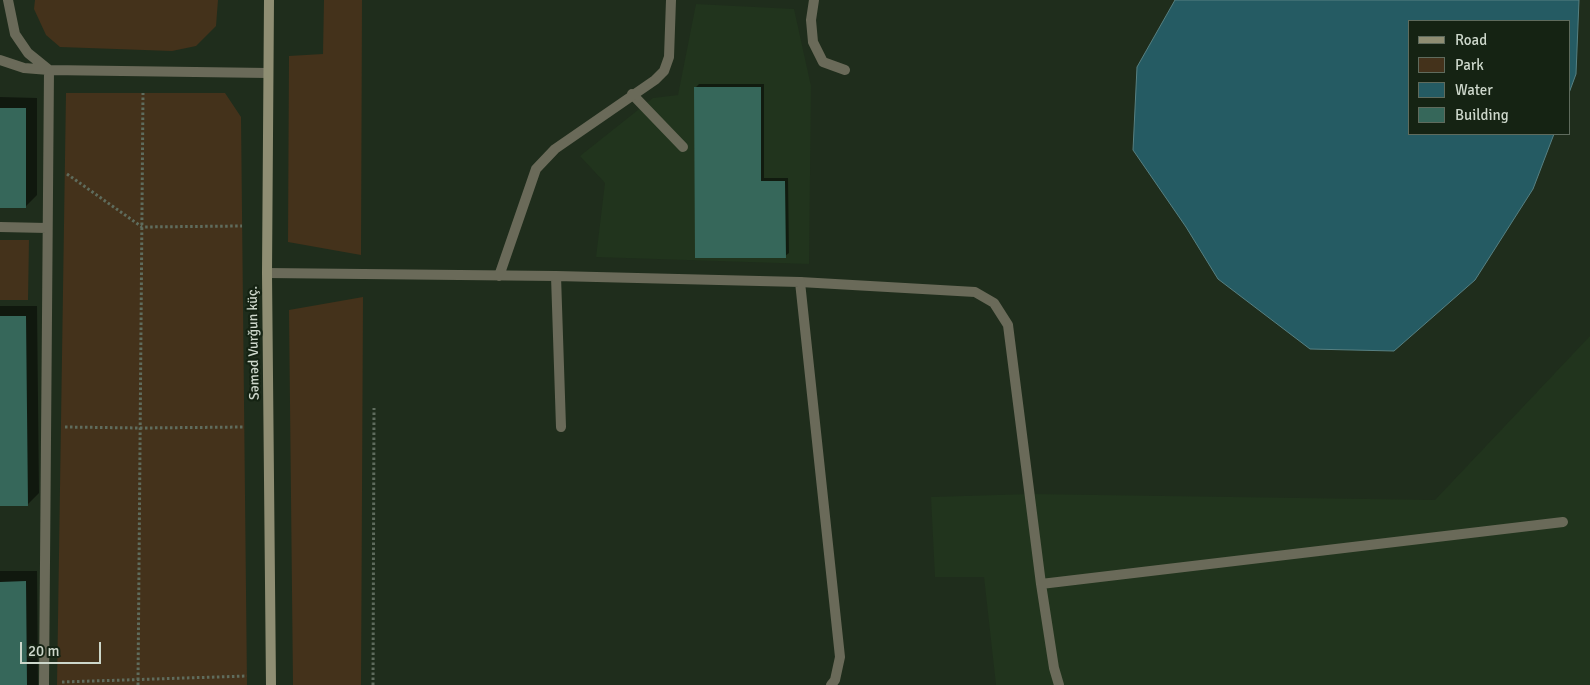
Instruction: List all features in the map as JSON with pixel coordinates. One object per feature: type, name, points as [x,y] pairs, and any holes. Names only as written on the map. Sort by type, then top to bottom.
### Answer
[{"type":"main road","name":"Səməd Vurğun küç.","points":[[270,0],[267,273],[271,685]]},
{"type":"street","points":[[8,0],[15,34],[28,53],[49,70]]},
{"type":"street","points":[[499,276],[536,169],[555,149],[632,94],[655,80],[664,71],[669,57],[671,0]]},
{"type":"street","points":[[814,0],[812,20],[813,42],[823,62],[844,70]]},
{"type":"street","points":[[0,60],[24,68],[49,70],[268,73]]},
{"type":"street","points":[[44,685],[49,70]]},
{"type":"street","points":[[632,94],[683,147]]},
{"type":"street","points":[[0,227],[48,228]]},
{"type":"street","points":[[267,273],[556,276],[800,282],[975,292],[994,303],[1008,324],[1041,584],[1054,668],[1059,685]]},
{"type":"street","points":[[556,276],[561,427]]},
{"type":"street","points":[[800,282],[840,657],[835,680],[831,685]]},
{"type":"street","points":[[1041,584],[1563,522]]},
{"type":"path","points":[[138,685],[142,93]]},
{"type":"path","points":[[65,173],[142,226],[242,226]]},
{"type":"path","points":[[373,685],[374,408]]},
{"type":"path","points":[[61,426],[140,428],[244,426]]},
{"type":"path","points":[[57,682],[247,676]]},
{"type":"shaded area","points":[[696,4],[794,9],[811,86],[809,264],[596,257],[605,183],[580,156],[653,98],[678,95]]},
{"type":"shaded area","points":[[1590,336],[1590,685],[996,685],[984,577],[935,577],[931,497],[1030,494],[1435,500]]},
{"type":"green space","points":[[35,0],[218,0],[216,26],[196,46],[172,51],[60,47],[46,35],[34,9]]},
{"type":"green space","points":[[324,0],[362,0],[361,255],[288,242],[289,56],[323,54]]},
{"type":"green space","points":[[66,93],[225,93],[241,117],[247,685],[57,685]]},
{"type":"green space","points":[[0,240],[29,240],[28,300],[0,300]]},
{"type":"green space","points":[[363,297],[361,685],[293,685],[289,310]]},
{"type":"water","points":[[1175,0],[1579,0],[1576,74],[1570,90],[1570,20],[1408,20],[1408,135],[1554,135],[1533,189],[1475,280],[1394,351],[1310,349],[1218,279],[1186,227],[1133,150],[1137,67]]},
{"type":"building","points":[[694,87],[761,87],[761,181],[785,181],[786,258],[695,258]]},
{"type":"building","points":[[0,108],[26,108],[26,208],[0,208]]},
{"type":"building","points":[[0,316],[26,316],[28,506],[0,506]]},
{"type":"building","points":[[26,581],[27,685],[0,685],[0,582]]}]
